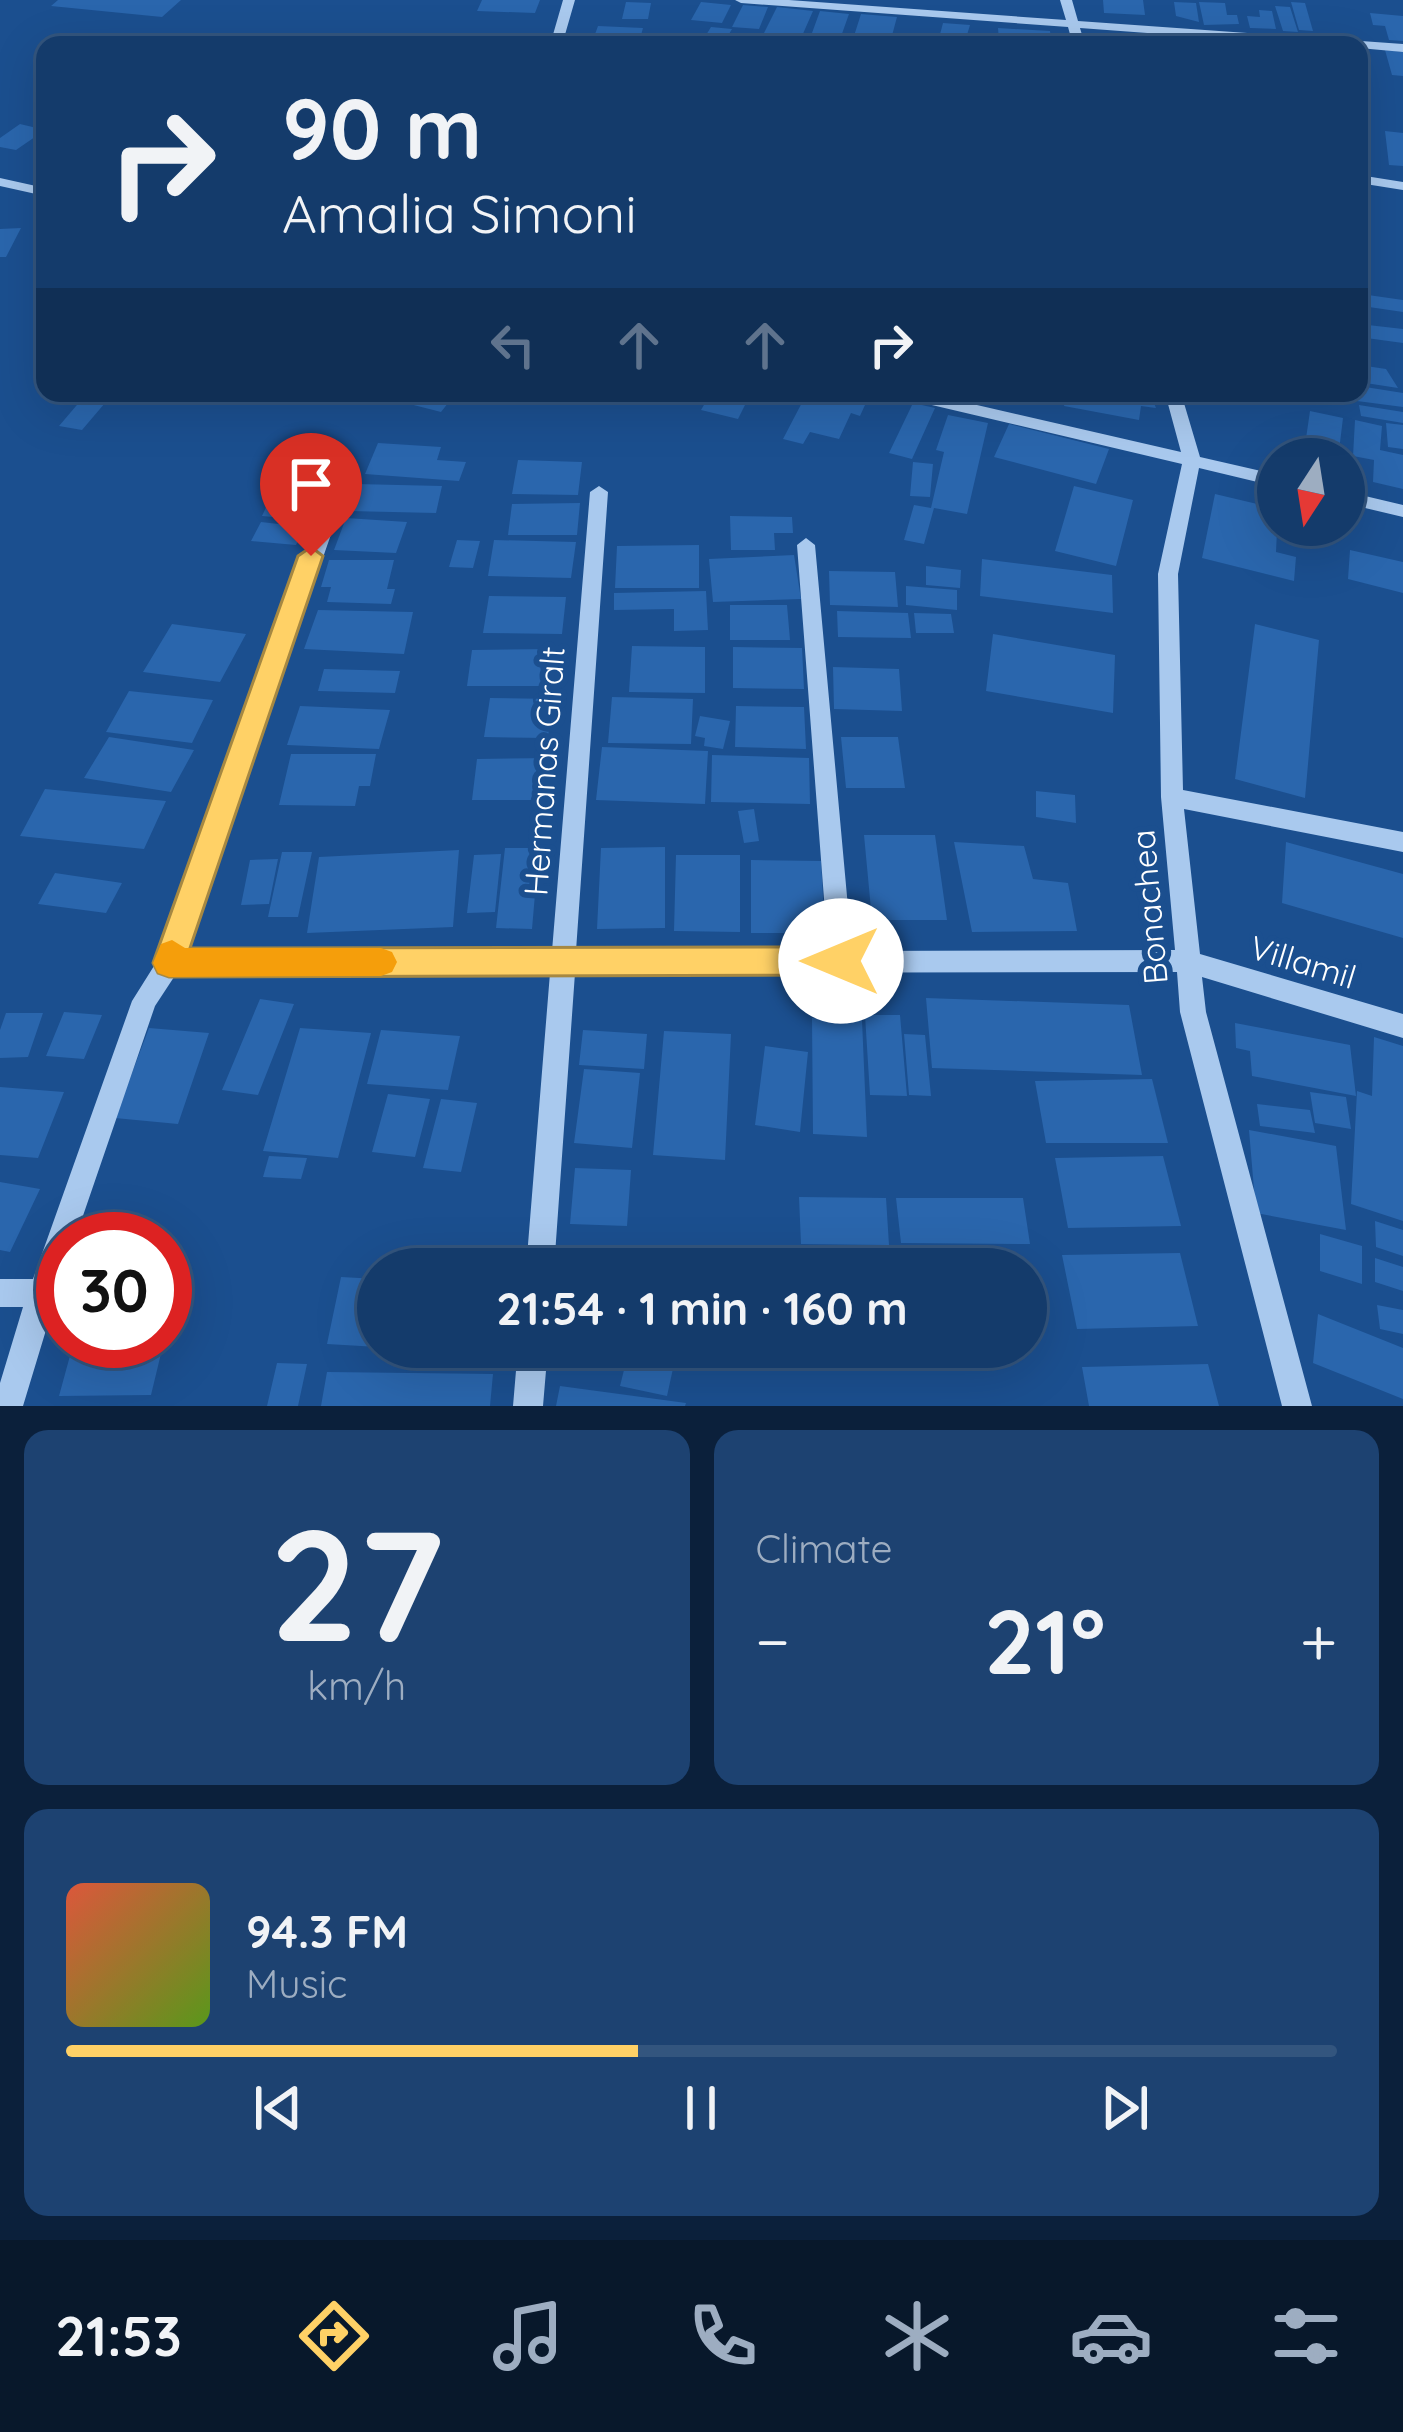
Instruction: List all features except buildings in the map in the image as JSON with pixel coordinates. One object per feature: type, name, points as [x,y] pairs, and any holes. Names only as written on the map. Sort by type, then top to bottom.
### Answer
[{"type":"street","points":[[559,36],[569,0]]},
{"type":"street","points":[[741,0],[1245,36]]},
{"type":"street","points":[[1066,0],[1077,36]]},
{"type":"street","points":[[1368,45],[1403,48]]},
{"type":"street","points":[[1368,180],[1403,186]]},
{"type":"street","points":[[3,185],[36,190]]},
{"type":"street","points":[[940,402],[1257,476]]},
{"type":"street","name":"Bonachea","points":[[1176,402],[1192,461],[1168,574],[1172,797],[1184,961],[1193,1012],[1297,1406]]},
{"type":"street","points":[[70,1212],[144,1001],[169,963],[347,463]]},
{"type":"street","name":"Hermanas Giralt","points":[[542,1248],[599,492]]},
{"type":"street","points":[[1365,502],[1403,511]]},
{"type":"street","points":[[806,545],[841,961]]},
{"type":"street","points":[[1172,797],[1403,842]]},
{"type":"street","name":"Villamil","points":[[169,963],[1184,961],[1403,1026]]},
{"type":"street","points":[[0,1294],[36,1293]]},
{"type":"street","points":[[8,1406],[36,1313]]},
{"type":"street","points":[[528,1406],[531,1368]]},
{"type":"slow traffic","points":[[172,954],[169,963],[381,962]]},
{"type":"route","points":[[311,556],[169,963],[841,961]]}]
